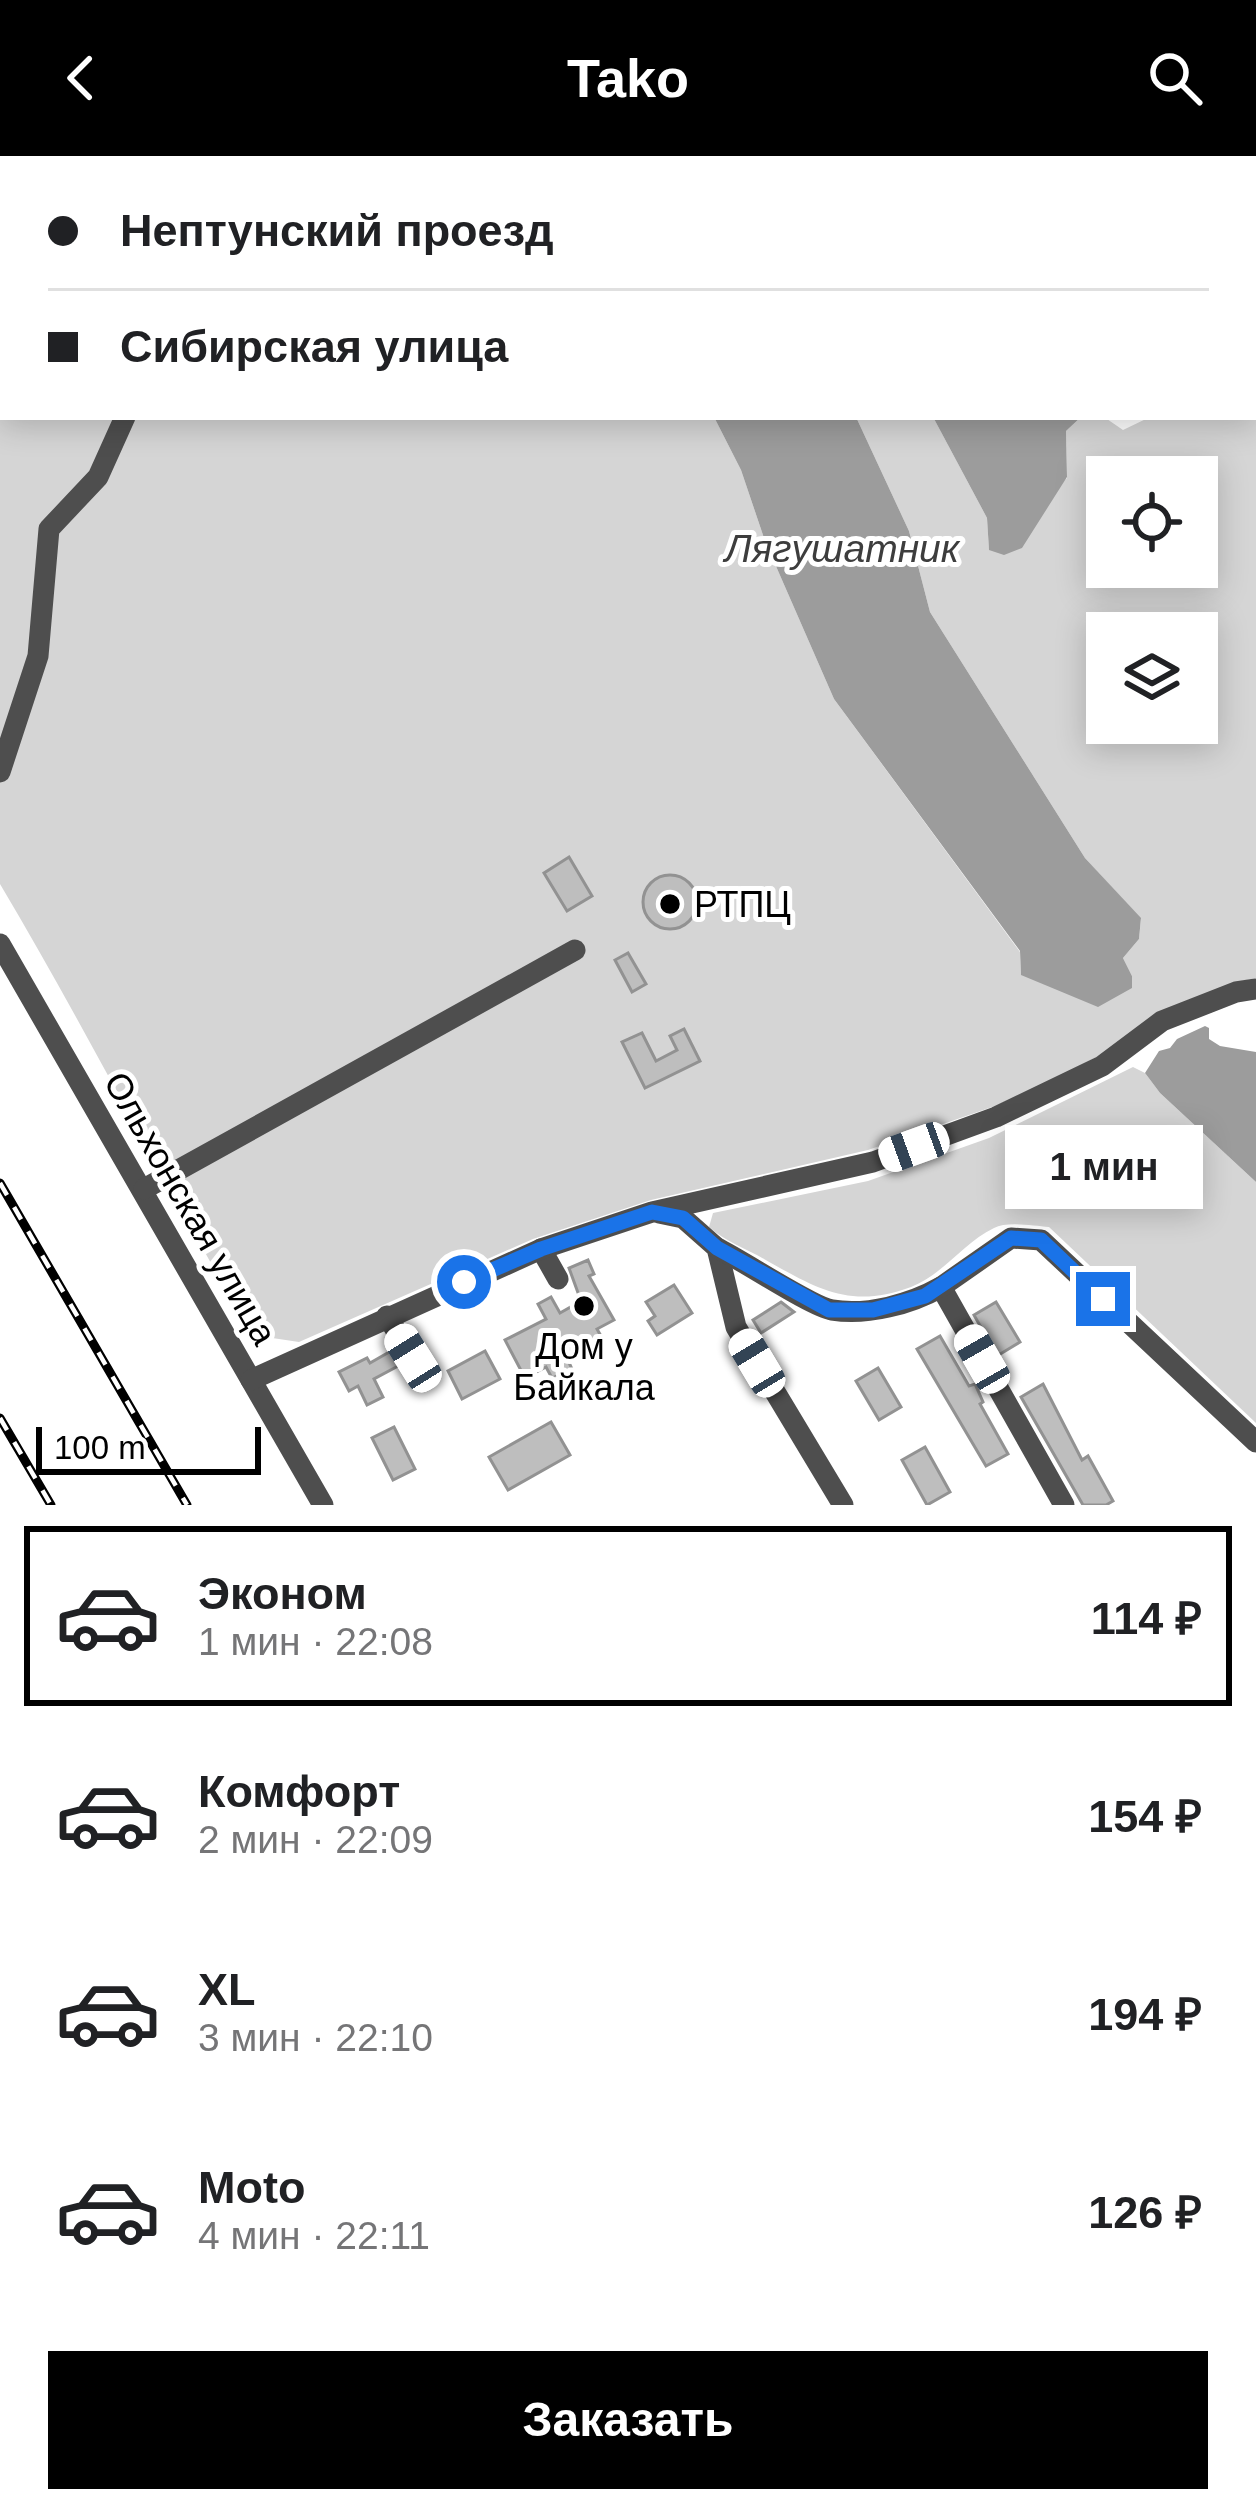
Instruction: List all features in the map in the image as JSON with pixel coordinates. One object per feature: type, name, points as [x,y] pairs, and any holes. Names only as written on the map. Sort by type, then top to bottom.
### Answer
[{"type":"street","points":[[0,772],[38,656],[50,529],[98,477],[124,420]]},
{"type":"street","name":"Ольхонская улица","points":[[0,944],[323,1505]]},
{"type":"street","points":[[144,1189],[575,950]]},
{"type":"street","points":[[251,1380],[541,1249],[652,1212],[873,1162],[996,1117],[1102,1066],[1162,1021],[1256,988]]},
{"type":"street","points":[[652,1212],[683,1218],[717,1248],[829,1310],[873,1310],[925,1296],[1011,1238],[1041,1240],[1256,1442]]},
{"type":"street","points":[[717,1248],[736,1327],[843,1505]]},
{"type":"street","points":[[541,1249],[558,1280]]},
{"type":"street","points":[[941,1287],[1064,1505]]},
{"type":"street","points":[[387,1316],[413,1358]]},
{"type":"shaded area","points":[[0,420],[716,420],[741,470],[765,541],[834,699],[1020,952],[1021,975],[1132,976],[1123,958],[1139,939],[1141,919],[1085,858],[930,612],[909,531],[857,420],[935,420],[987,518],[989,550],[1067,478],[1066,431],[1078,420],[1108,420],[1123,430],[1144,420],[1256,420],[1256,978],[1237,982],[995,1106],[868,1150],[651,1200],[533,1239],[299,1342],[252,1335],[0,884]]},
{"type":"shaded area","points":[[1133,1067],[1145,1073],[1160,1093],[1256,1182],[1256,1423],[1049,1227],[999,1226],[911,1287],[889,1294],[851,1296],[817,1287],[709,1227],[713,1213],[868,1181],[989,1138]]},
{"type":"water","name":"Лягушатник","points":[[716,420],[857,420],[909,531],[930,612],[1085,858],[1141,918],[1139,939],[1123,958],[1132,988],[1098,1007],[1021,975],[1020,951],[834,699],[765,541],[741,470]]},
{"type":"water","name":"Лягушатник","points":[[935,420],[1078,420],[1066,431],[1067,477],[1022,548],[1004,555],[989,550],[987,518]]},
{"type":"water","points":[[1205,1026],[1209,1039],[1220,1046],[1256,1052],[1256,1182],[1160,1093],[1145,1073],[1159,1051]]},
{"type":"building","points":[[569,857],[592,896],[567,911],[544,873]]},
{"type":"building","name":"РТПЦ","points":[[670,875],[689,883],[697,902],[689,921],[670,929],[651,921],[643,902],[651,883]]},
{"type":"building","points":[[628,953],[646,984],[632,992],[615,960]]},
{"type":"building","points":[[684,1029],[700,1061],[645,1088],[622,1042],[642,1033],[656,1061],[677,1050],[670,1036]]},
{"type":"building","points":[[588,1260],[594,1274],[589,1276],[614,1320],[597,1329],[601,1336],[566,1356],[572,1369],[552,1378],[546,1367],[525,1378],[505,1340],[546,1319],[538,1304],[551,1297],[560,1313],[581,1301],[569,1268]]},
{"type":"building","points":[[674,1285],[692,1313],[657,1335],[648,1321],[655,1316],[646,1302]]},
{"type":"building","points":[[781,1302],[794,1312],[761,1333],[753,1320]]},
{"type":"building","points":[[996,1302],[1020,1342],[997,1356],[974,1315]]},
{"type":"building","points":[[940,1336],[969,1386],[975,1384],[980,1404],[1008,1454],[986,1466],[917,1349]]},
{"type":"building","points":[[391,1351],[400,1365],[374,1379],[383,1397],[367,1405],[358,1386],[349,1391],[339,1372]]},
{"type":"building","points":[[485,1351],[500,1379],[462,1399],[448,1371]]},
{"type":"building","points":[[878,1368],[901,1407],[879,1420],[856,1381]]},
{"type":"building","points":[[1043,1384],[1082,1460],[1088,1456],[1113,1501],[1106,1505],[1083,1505],[1021,1397]]},
{"type":"building","points":[[551,1422],[570,1455],[508,1490],[489,1457]]},
{"type":"building","points":[[394,1427],[415,1469],[393,1480],[372,1438]]},
{"type":"building","points":[[925,1447],[950,1492],[927,1505],[902,1460]]},
{"type":"railway","points":[[0,1183],[187,1505]]},
{"type":"railway","points":[[0,1418],[51,1505]]},
{"type":"place","name":"РТПЦ","points":[[670,904]]},
{"type":"place","name":"Дом у Байкала","points":[[584,1306]]},
{"type":"route","points":[[464,1282],[541,1249],[652,1212],[683,1218],[717,1248],[829,1310],[873,1310],[925,1296],[1011,1238],[1041,1240],[1103,1299]]}]
